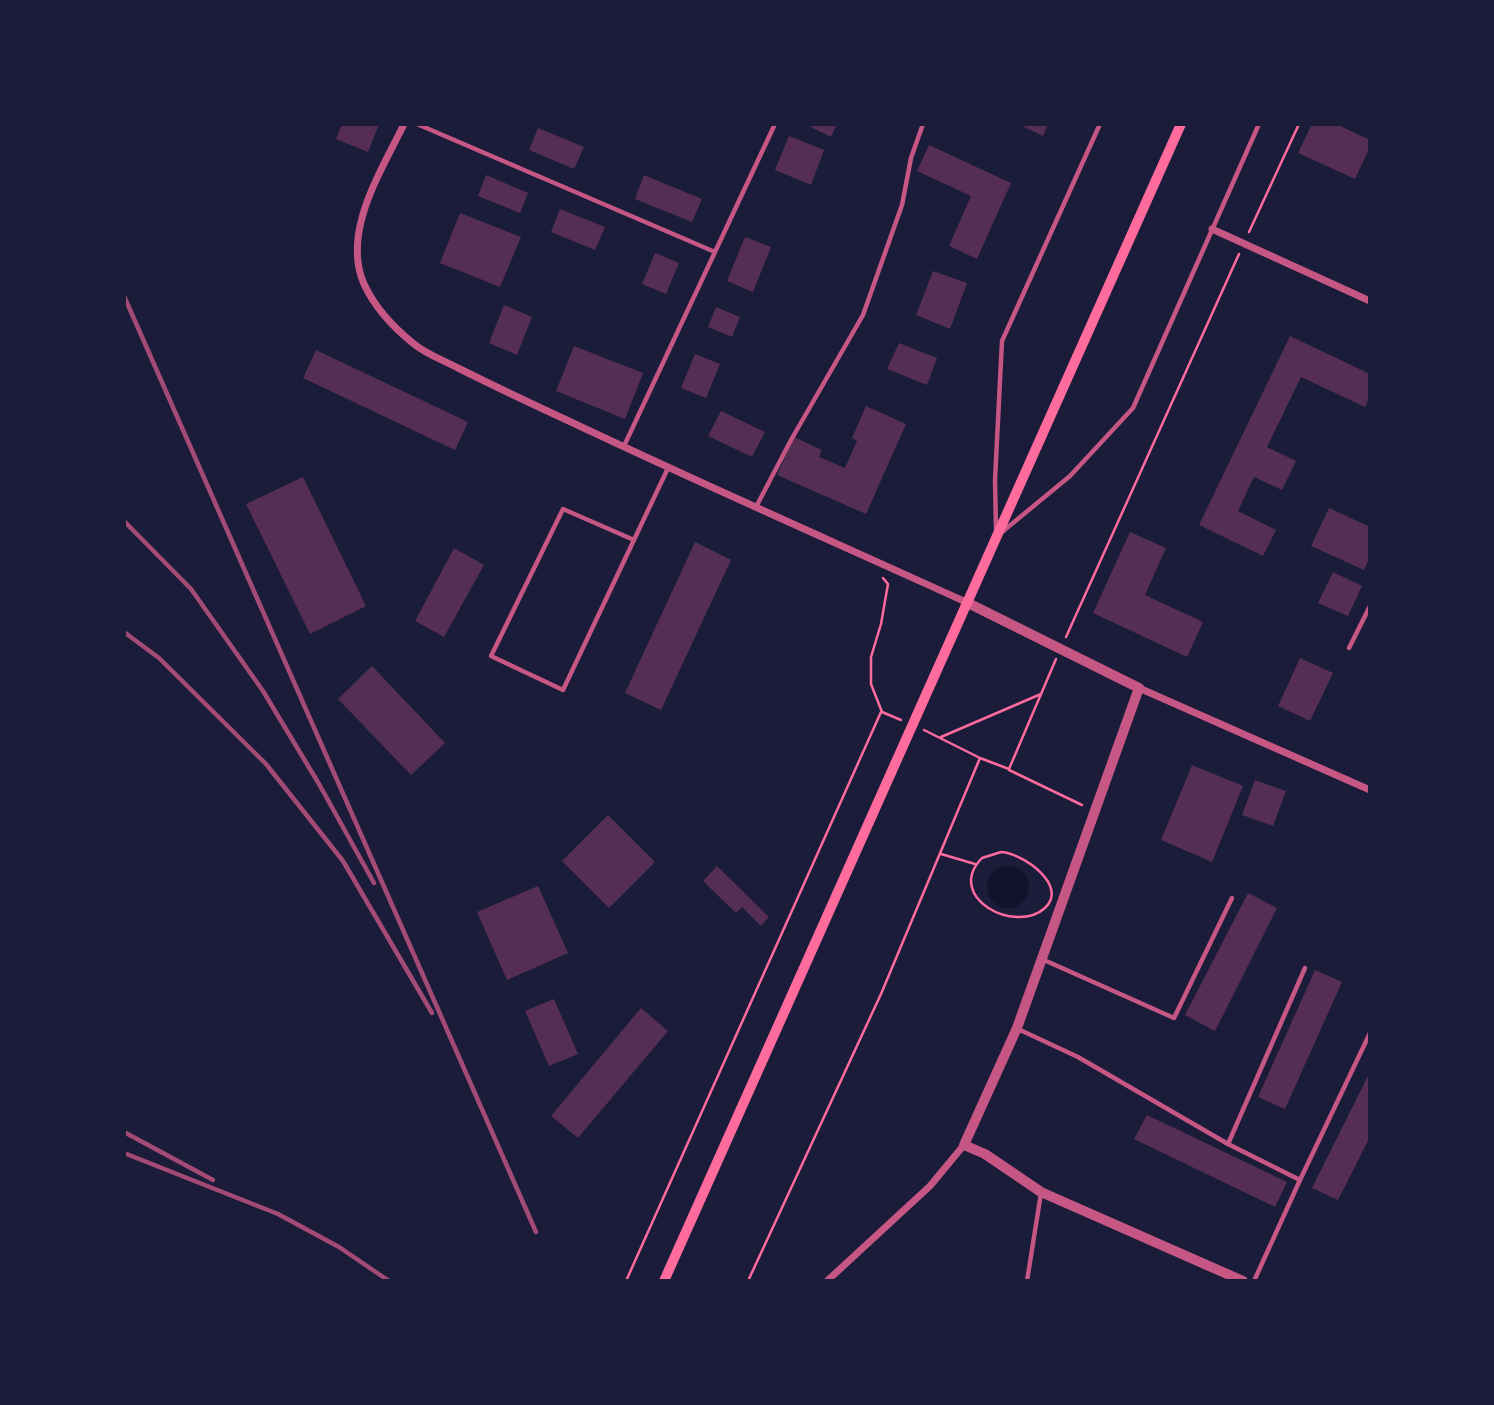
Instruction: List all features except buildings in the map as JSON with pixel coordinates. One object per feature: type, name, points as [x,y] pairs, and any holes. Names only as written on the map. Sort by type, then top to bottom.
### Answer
[{"type":"main road","points":[[664,1281],[1181,124]]},
{"type":"street","points":[[404,124],[372,191],[358,231],[359,258],[363,282],[387,319],[416,346],[623,447],[966,602],[1139,688],[1370,790]]},
{"type":"street","points":[[1212,229],[1370,301]]},
{"type":"street","points":[[827,1281],[930,1186],[964,1145],[1017,1028],[1139,688]]},
{"type":"street","points":[[964,1145],[985,1154],[1041,1192],[1243,1281]]},
{"type":"lane","points":[[417,124],[715,252]]},
{"type":"lane","points":[[623,447],[775,124]]},
{"type":"lane","points":[[756,507],[863,315],[902,205],[911,158],[923,124]]},
{"type":"lane","points":[[996,537],[995,480],[1002,341],[1100,124]]},
{"type":"lane","points":[[996,537],[1070,475],[1133,408],[1259,124]]},
{"type":"lane","points":[[634,540],[563,509],[491,656],[564,690],[634,540],[668,467]]},
{"type":"lane","points":[[1349,648],[1370,606]]},
{"type":"lane","points":[[1042,959],[1174,1017],[1232,898]]},
{"type":"lane","points":[[1228,1144],[1305,968]]},
{"type":"lane","points":[[1017,1028],[1079,1057],[1228,1144],[1300,1180]]},
{"type":"lane","points":[[1254,1281],[1370,1034]]},
{"type":"lane","points":[[1027,1281],[1041,1192]]},
{"type":"path","points":[[1009,769],[1244,243],[1300,124]]},
{"type":"path","points":[[626,1281],[882,712],[871,684],[871,657],[881,624],[888,584],[873,560]]},
{"type":"path","points":[[1043,693],[942,737],[980,758],[1095,810]]},
{"type":"path","points":[[748,1281],[881,994],[980,758]]},
{"type":"path","points":[[1001,852],[1012,852],[1030,862],[1051,887],[1046,908],[1017,917],[982,905],[972,887],[976,864],[982,858],[1001,852]]},
{"type":"path","points":[[941,854],[976,864]]},
{"type":"shaded area","points":[[1008,866],[1023,872],[1029,887],[1023,902],[1008,908],[993,902],[987,887],[993,872]]},
{"type":"railway","points":[[124,296],[536,1232]]},
{"type":"railway","points":[[124,521],[191,589],[263,691],[374,883]]},
{"type":"railway","points":[[124,632],[159,658],[266,764],[343,861],[432,1013]]},
{"type":"railway","points":[[124,1132],[213,1180]]},
{"type":"railway","points":[[124,1153],[278,1214],[339,1247],[389,1281]]}]
